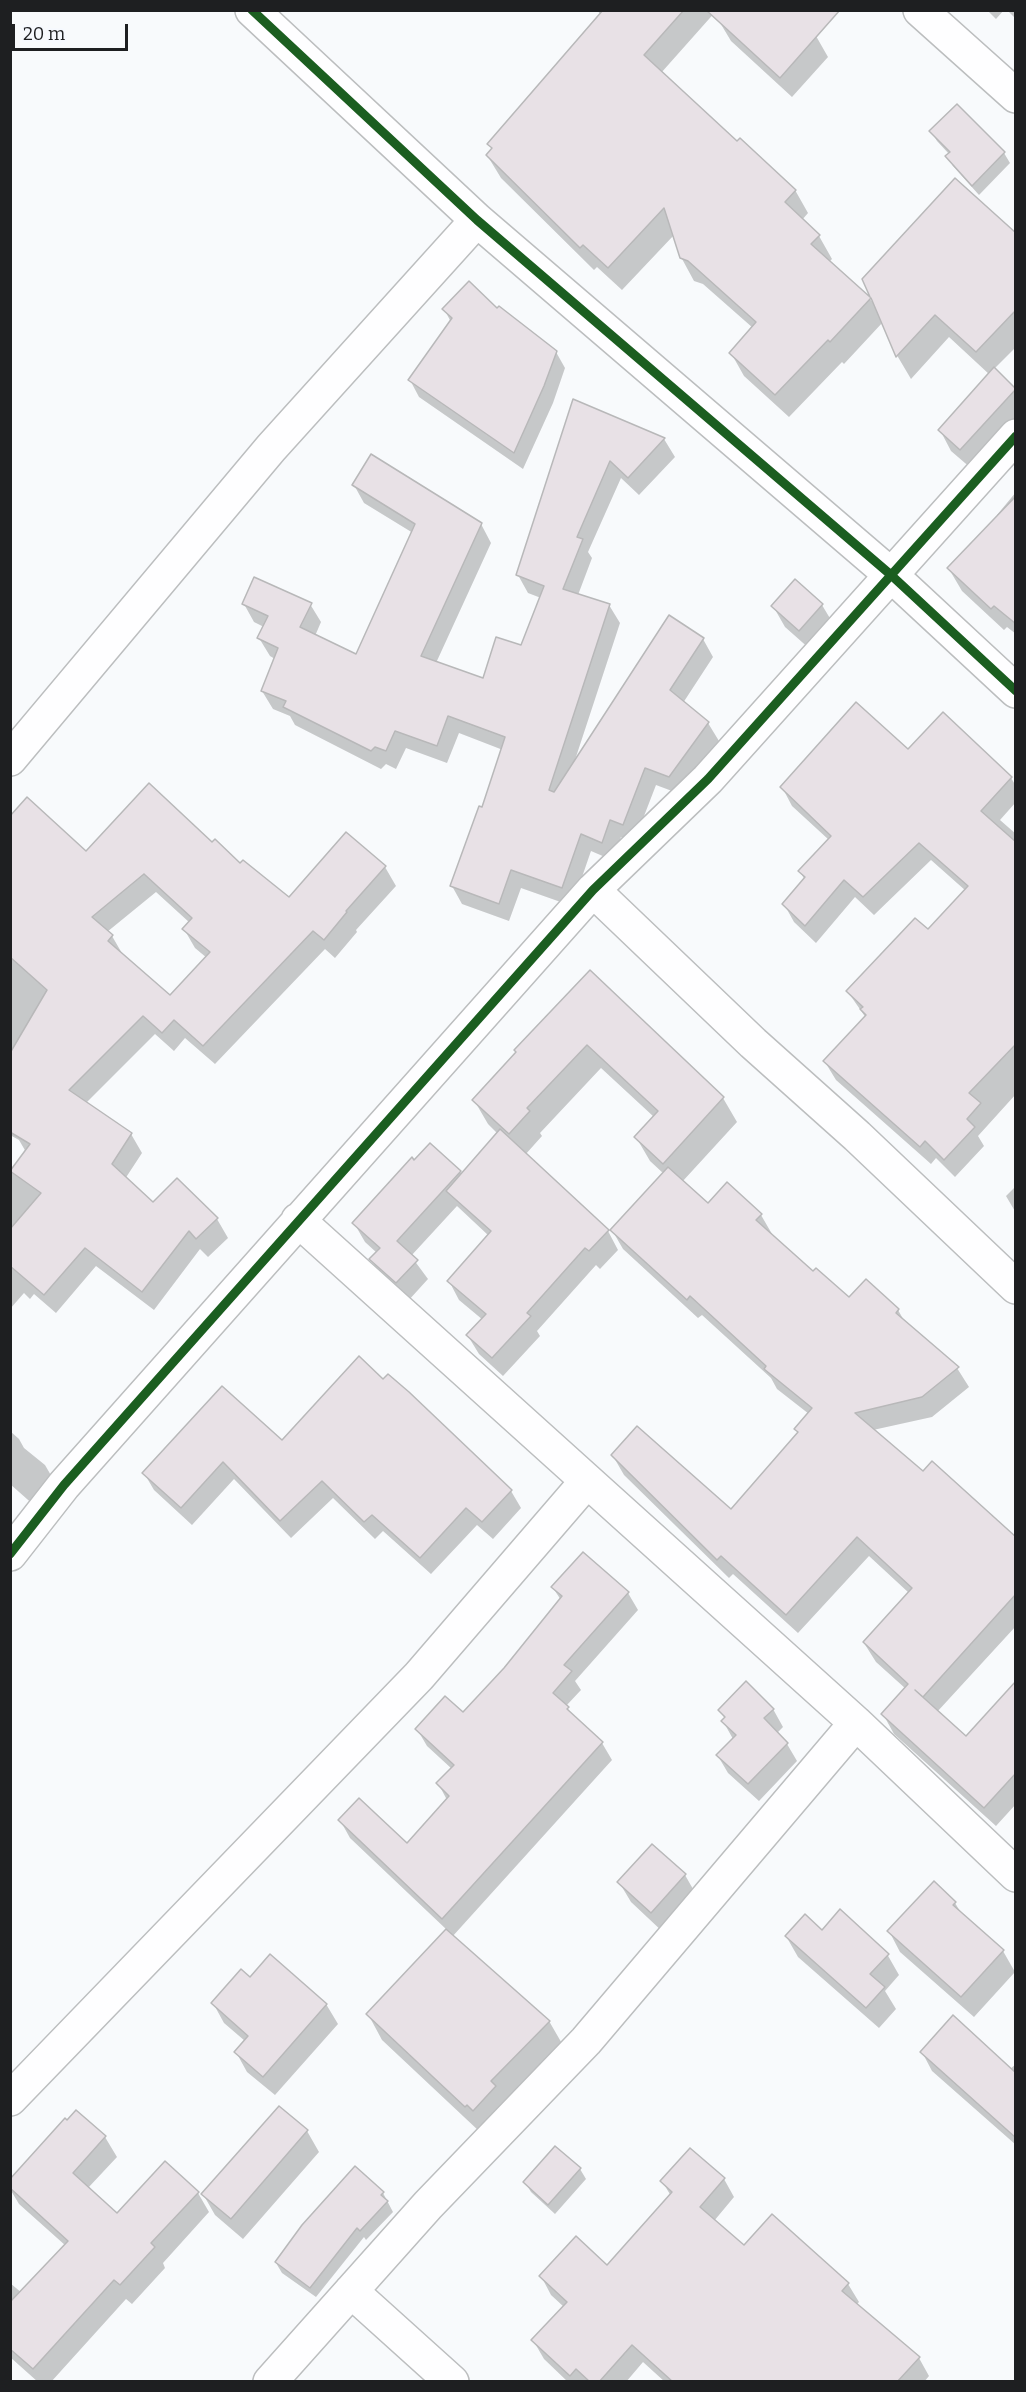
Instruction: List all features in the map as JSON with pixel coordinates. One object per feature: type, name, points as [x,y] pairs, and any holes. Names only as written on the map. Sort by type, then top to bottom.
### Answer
[{"type":"street","points":[[252,10],[477,220],[891,575],[1016,691]]},
{"type":"street","points":[[920,10],[1016,96]]},
{"type":"street","points":[[10,759],[271,448],[477,220]]},
{"type":"street","points":[[10,1554],[64,1485],[593,890],[708,779],[1016,436]]},
{"type":"street","points":[[593,890],[753,1043],[857,1136],[1016,1287]]},
{"type":"street","points":[[298,1220],[856,1723],[1016,1875]]},
{"type":"street","points":[[10,2099],[419,1676],[587,1481]]},
{"type":"street","points":[[270,2382],[428,2205],[586,2041],[856,1723]]},
{"type":"street","points":[[351,2291],[452,2382]]},
{"type":"building","points":[[603,10],[684,10],[644,55],[737,141],[740,138],[796,190],[785,202],[820,235],[811,244],[870,297],[862,279],[955,178],[1016,233],[1016,310],[976,352],[935,315],[896,357],[871,298],[830,342],[828,340],[775,395],[729,353],[756,322],[688,261],[680,258],[664,208],[608,268],[583,245],[580,248],[486,155],[492,148],[487,144]]},
{"type":"building","points":[[706,10],[840,10],[780,78]]},
{"type":"building","points":[[957,104],[1005,152],[972,186],[945,156],[950,152],[929,131]]},
{"type":"building","points":[[469,281],[497,308],[499,306],[557,351],[514,453],[408,380],[452,318],[442,309]]},
{"type":"building","points":[[994,367],[1016,389],[960,450],[938,430]]},
{"type":"building","points":[[573,399],[665,438],[628,478],[610,461],[577,537],[583,539],[563,589],[610,604],[549,790],[554,792],[669,615],[704,638],[670,690],[709,722],[669,777],[645,768],[623,825],[610,820],[602,843],[581,834],[562,888],[511,870],[499,904],[450,886],[479,806],[482,807],[505,737],[448,716],[437,746],[395,731],[386,751],[375,747],[371,751],[283,707],[286,701],[261,691],[278,648],[257,638],[268,616],[242,604],[254,577],[312,603],[300,627],[356,654],[415,524],[352,485],[371,454],[482,523],[421,656],[483,678],[496,637],[521,645],[544,586],[516,575]]},
{"type":"building","points":[[1016,496],[1016,624],[994,606],[991,609],[947,568]]},
{"type":"building","points":[[795,579],[823,604],[799,631],[771,606]]},
{"type":"building","points":[[856,702],[908,749],[943,712],[1012,777],[981,811],[1016,842],[1016,1044],[969,1093],[981,1103],[967,1119],[975,1127],[944,1160],[925,1141],[920,1147],[823,1061],[866,1015],[860,1009],[863,1007],[846,991],[915,918],[928,929],[968,886],[919,843],[863,897],[844,880],[805,926],[782,904],[805,877],[798,871],[831,836],[780,787]]},
{"type":"building","points":[[149,783],[212,842],[215,839],[240,863],[243,860],[289,897],[346,832],[386,866],[324,940],[313,931],[203,1046],[174,1020],[162,1033],[143,1016],[69,1090],[132,1133],[112,1164],[153,1202],[177,1178],[218,1218],[196,1239],[189,1231],[142,1292],[85,1248],[44,1295],[10,1266],[10,1229],[41,1193],[10,1171],[30,1144],[10,1132],[10,1053],[47,990],[10,957],[10,816],[27,797],[86,851]],"holes":[[[144,874],[192,918],[182,929],[210,952],[170,995],[108,941],[113,935],[92,917]]]},
{"type":"building","points":[[590,970],[724,1097],[663,1164],[634,1137],[658,1111],[587,1045],[527,1108],[530,1111],[509,1134],[472,1100],[516,1052],[514,1050]]},
{"type":"building","points":[[500,1129],[609,1230],[589,1251],[585,1248],[527,1313],[531,1316],[492,1358],[466,1335],[486,1314],[447,1281],[491,1231],[446,1191]]},
{"type":"building","points":[[430,1143],[461,1171],[397,1241],[418,1260],[396,1283],[369,1259],[380,1248],[352,1223],[412,1157],[414,1160]]},
{"type":"building","points":[[668,1167],[708,1203],[727,1182],[762,1214],[756,1220],[813,1271],[816,1268],[849,1297],[866,1279],[899,1309],[896,1313],[959,1367],[922,1397],[855,1413],[923,1471],[932,1461],[1016,1537],[1016,1594],[923,1697],[915,1690],[966,1736],[1016,1681],[1016,1773],[984,1808],[881,1714],[908,1684],[863,1642],[912,1588],[857,1537],[786,1615],[721,1556],[717,1560],[611,1455],[637,1426],[731,1509],[798,1432],[794,1429],[812,1408],[764,1369],[766,1366],[690,1296],[687,1300],[610,1230]]},
{"type":"building","points":[[359,1356],[383,1379],[388,1374],[409,1392],[512,1490],[482,1522],[466,1508],[420,1558],[372,1515],[364,1522],[322,1481],[280,1521],[223,1462],[181,1508],[142,1473],[222,1386],[282,1440]]},
{"type":"building","points":[[583,1552],[629,1592],[564,1665],[572,1671],[553,1693],[603,1742],[442,1919],[338,1820],[359,1798],[407,1843],[449,1796],[436,1783],[454,1765],[415,1729],[445,1696],[463,1712],[504,1668],[562,1596],[551,1587]]},
{"type":"building","points":[[746,1681],[774,1709],[764,1718],[788,1743],[748,1784],[716,1755],[736,1735],[721,1721],[725,1717],[718,1710]]},
{"type":"building","points":[[652,1844],[686,1874],[651,1913],[617,1882]]},
{"type":"building","points":[[934,1881],[956,1902],[953,1905],[1004,1950],[961,1997],[887,1931]]},
{"type":"building","points":[[840,1909],[889,1954],[870,1974],[885,1987],[866,2008],[785,1936],[805,1914],[822,1930]]},
{"type":"building","points":[[446,1929],[550,2021],[491,2081],[496,2086],[473,2111],[467,2105],[465,2107],[366,2014]]},
{"type":"building","points":[[270,1954],[327,2004],[263,2077],[234,2052],[248,2036],[211,2003],[241,1969],[250,1977]]},
{"type":"building","points":[[953,2015],[1016,2073],[1016,2138],[920,2052]]},
{"type":"building","points":[[279,2106],[308,2130],[231,2219],[201,2194]]},
{"type":"building","points":[[76,2110],[106,2136],[73,2173],[117,2213],[165,2161],[199,2192],[151,2243],[155,2247],[120,2285],[114,2280],[33,2369],[10,2349],[10,2302],[68,2241],[10,2188],[10,2179],[65,2118],[67,2120]]},
{"type":"building","points":[[555,2146],[581,2168],[548,2205],[523,2182]]},
{"type":"building","points":[[690,2148],[725,2178],[700,2207],[744,2245],[772,2214],[849,2283],[842,2291],[920,2357],[897,2382],[673,2382],[632,2345],[599,2382],[590,2382],[576,2369],[570,2376],[531,2340],[567,2302],[539,2276],[576,2236],[607,2265],[672,2192],[660,2181]]},
{"type":"building","points":[[355,2166],[384,2192],[381,2195],[388,2201],[360,2231],[357,2228],[310,2288],[275,2262],[302,2225]]},
{"type":"cycle path","points":[[252,10],[477,220],[891,575],[1016,691]]},
{"type":"cycle path","points":[[10,1554],[64,1485],[593,890],[708,779],[1016,436]]}]
